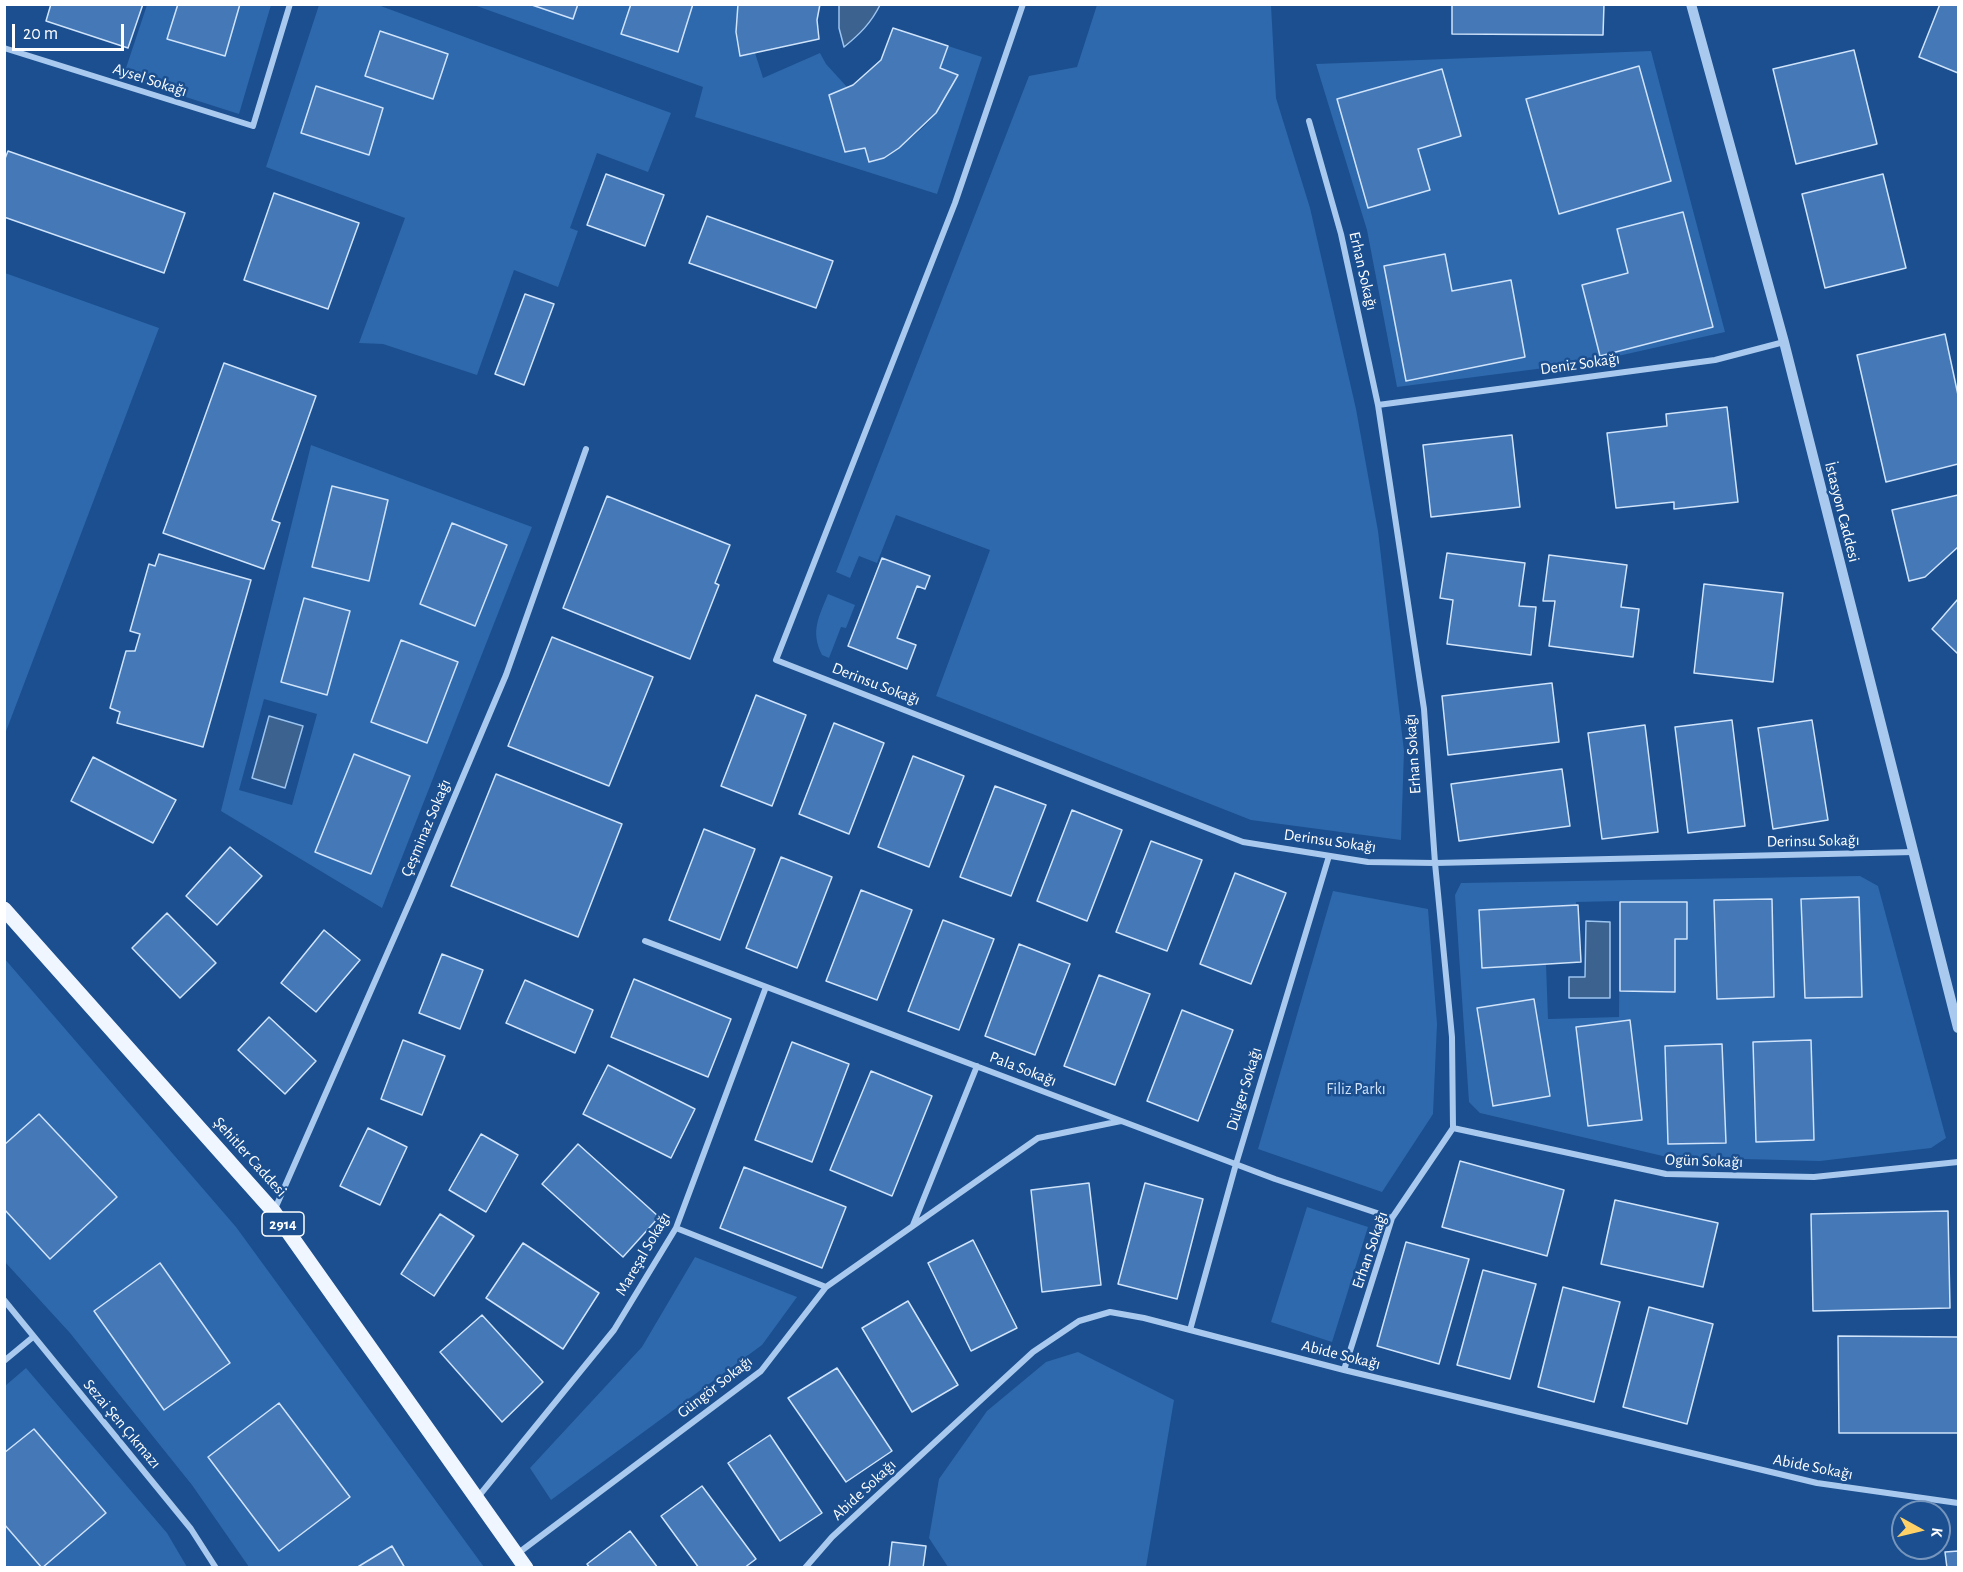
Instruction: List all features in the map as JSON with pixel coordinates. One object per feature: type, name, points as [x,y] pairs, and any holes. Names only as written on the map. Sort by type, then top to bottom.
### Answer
[{"type":"main road","name":"Şehitler Caddesi","points":[[4,909],[274,1212],[526,1568]]},
{"type":"street","name":"Aysel Sokağı","points":[[4,48],[253,126],[290,4]]},
{"type":"street","name":"Derinsu Sokağı","points":[[1023,4],[955,203],[776,660],[1243,842],[1368,862],[1435,863],[1915,852]]},
{"type":"street","name":"İstasyon Caddesi","points":[[1691,4],[1784,342],[1959,1028]]},
{"type":"street","name":"Erhan Sokağı","points":[[1309,121],[1341,234],[1378,405],[1424,709],[1435,863],[1452,1037],[1453,1128],[1392,1218],[1344,1370]]},
{"type":"street","name":"Deniz Sokağı","points":[[1378,405],[1715,360],[1784,342]]},
{"type":"street","name":"Çeşminaz Sokağı","points":[[274,1212],[506,675],[586,448]]},
{"type":"street","name":"Dülger Sokağı","points":[[1190,1330],[1236,1164],[1329,856]]},
{"type":"street","name":"Pala Sokağı","points":[[645,941],[1236,1164],[1392,1218]]},
{"type":"street","name":"Mareşal Sokağı","points":[[478,1498],[614,1330],[676,1228],[766,987]]},
{"type":"street","points":[[913,1226],[977,1066]]},
{"type":"street","name":"Güngör Sokağı","points":[[517,1554],[761,1371],[826,1287],[1038,1138],[1122,1121]]},
{"type":"street","name":"Ogün Sokağı","points":[[1453,1128],[1666,1174],[1814,1177],[1959,1162]]},
{"type":"street","points":[[676,1228],[826,1287]]},
{"type":"street","name":"Sezai Şen Çıkmazı","points":[[4,1300],[191,1529],[216,1568]]},
{"type":"street","name":"Abide Sokağı","points":[[805,1568],[832,1537],[1033,1352],[1079,1321],[1110,1312],[1144,1318],[1344,1370],[1817,1484],[1959,1503]]},
{"type":"street","points":[[4,1361],[33,1337]]},
{"type":"green space","points":[[147,5],[271,5],[239,114],[123,77]]},
{"type":"green space","points":[[319,5],[378,5],[671,113],[648,172],[597,153],[570,228],[578,231],[558,287],[514,270],[477,375],[383,344],[359,343],[405,218],[266,167]]},
{"type":"green space","points":[[474,5],[739,5],[740,56],[755,53],[763,78],[820,53],[826,64],[847,87],[829,95],[845,152],[865,148],[869,162],[906,142],[924,127],[940,108],[958,75],[940,68],[948,46],[982,57],[937,194],[695,117],[703,87]]},
{"type":"green space","points":[[1097,5],[1271,5],[1276,98],[1310,208],[1356,409],[1378,531],[1404,751],[1401,840],[1251,820],[936,696],[990,550],[896,515],[877,563],[859,556],[850,578],[836,572],[1029,76],[1077,67]]},
{"type":"green space","points":[[1651,51],[1725,332],[1591,362],[1397,387],[1367,230],[1316,64]]},
{"type":"green space","points":[[4,273],[159,328],[5,734]]},
{"type":"green space","points":[[311,445],[532,527],[382,908],[221,811]],"holes":[[[264,699],[317,714],[292,805],[239,790]]]},
{"type":"green space","points":[[828,594],[855,605],[846,628],[841,627],[829,658],[822,655],[816,631]]},
{"type":"green space","points":[[1860,876],[1878,886],[1946,1138],[1931,1148],[1820,1161],[1667,1157],[1480,1113],[1469,1102],[1455,895],[1461,883]],"holes":[[[1620,901],[1619,1017],[1548,1019],[1546,964],[1580,962],[1576,902]]]},
{"type":"green space","name":"Filiz Parkı","points":[[1333,891],[1428,909],[1437,1024],[1433,1114],[1382,1192],[1258,1149]]},
{"type":"green space","points":[[4,958],[236,1227],[484,1567],[249,1567],[192,1485],[70,1333],[5,1262]]},
{"type":"green space","points":[[1307,1207],[1368,1227],[1332,1342],[1271,1322]]},
{"type":"green space","points":[[695,1257],[797,1297],[762,1345],[551,1500],[530,1468],[642,1347]]},
{"type":"green space","points":[[1078,1352],[1174,1400],[1146,1567],[948,1567],[929,1538],[939,1479],[987,1411],[1046,1362]]},
{"type":"green space","points":[[26,1368],[167,1533],[187,1567],[5,1568],[5,1386]]},
{"type":"shaded area","points":[[839,5],[880,5],[865,28],[844,47],[839,28]]},
{"type":"shaded area","points":[[269,716],[303,726],[285,788],[252,778]]},
{"type":"shaded area","points":[[1586,921],[1610,922],[1610,998],[1569,998],[1569,977],[1585,977]]},
{"type":"building","points":[[51,4],[143,4],[128,48],[46,21]]},
{"type":"building","points":[[178,4],[240,4],[225,56],[167,39]]},
{"type":"building","points":[[529,4],[578,4],[573,19]]},
{"type":"building","points":[[631,4],[693,4],[678,52],[621,34]]},
{"type":"building","points":[[738,4],[820,4],[817,20],[819,39],[740,56],[736,32]]},
{"type":"building","points":[[1452,4],[1604,4],[1603,35],[1452,34]]},
{"type":"building","points":[[1940,4],[1958,4],[1958,73],[1919,57]]},
{"type":"building","points":[[893,28],[948,46],[940,68],[958,75],[936,113],[899,148],[884,158],[869,162],[865,148],[845,152],[829,95],[853,85],[881,60]]},
{"type":"building","points":[[380,31],[448,54],[433,99],[365,76]]},
{"type":"building","points":[[1854,50],[1877,144],[1796,164],[1773,69]]},
{"type":"building","points":[[1639,66],[1671,181],[1559,214],[1526,99]]},
{"type":"building","points":[[1442,69],[1461,136],[1418,149],[1430,190],[1368,208],[1337,99]]},
{"type":"building","points":[[316,86],[383,108],[369,155],[301,133]]},
{"type":"building","points":[[8,151],[185,213],[164,273],[4,217],[4,161]]},
{"type":"building","points":[[606,174],[664,195],[645,246],[587,225]]},
{"type":"building","points":[[1883,174],[1906,268],[1825,288],[1802,194]]},
{"type":"building","points":[[274,193],[359,223],[328,309],[244,280]]},
{"type":"building","points":[[1683,212],[1713,327],[1600,356],[1582,285],[1628,273],[1617,229]]},
{"type":"building","points":[[707,216],[833,261],[816,308],[689,263]]},
{"type":"building","points":[[1445,254],[1452,291],[1511,280],[1525,357],[1406,381],[1384,266]]},
{"type":"building","points":[[525,294],[554,304],[524,385],[495,374]]},
{"type":"building","points":[[1945,334],[1958,395],[1958,464],[1886,482],[1857,355]]},
{"type":"building","points":[[224,363],[316,396],[272,520],[280,523],[264,569],[163,533]]},
{"type":"building","points":[[1727,407],[1738,502],[1674,509],[1674,502],[1616,508],[1607,433],[1667,426],[1666,414]]},
{"type":"building","points":[[1512,435],[1520,507],[1431,517],[1423,445]]},
{"type":"building","points":[[332,486],[388,500],[369,581],[312,567]]},
{"type":"building","points":[[1958,495],[1958,547],[1925,577],[1909,581],[1892,510]]},
{"type":"building","points":[[607,496],[730,545],[715,583],[719,585],[690,659],[563,608]]},
{"type":"building","points":[[452,523],[507,545],[475,626],[420,604]]},
{"type":"building","points":[[1447,553],[1525,563],[1519,606],[1536,607],[1531,655],[1447,644],[1453,600],[1440,598]]},
{"type":"building","points":[[159,554],[251,580],[203,747],[117,723],[120,712],[110,708],[126,651],[135,651],[140,634],[130,631],[149,564],[155,566]]},
{"type":"building","points":[[1549,555],[1627,565],[1621,607],[1639,609],[1633,657],[1549,646],[1555,601],[1543,601]]},
{"type":"building","points":[[882,558],[930,576],[925,589],[917,586],[897,638],[916,645],[907,669],[848,646]]},
{"type":"building","points":[[1704,584],[1783,593],[1773,682],[1694,673]]},
{"type":"building","points":[[304,598],[350,611],[327,695],[281,682]]},
{"type":"building","points":[[1958,599],[1958,654],[1932,629]]},
{"type":"building","points":[[552,637],[653,677],[609,786],[508,746]]},
{"type":"building","points":[[401,640],[458,662],[427,743],[371,722]]},
{"type":"building","points":[[1552,683],[1559,742],[1448,755],[1442,696]]},
{"type":"building","points":[[756,695],[806,715],[772,806],[721,786]]},
{"type":"building","points":[[1732,720],[1745,826],[1688,833],[1675,727]]},
{"type":"building","points":[[1812,720],[1828,820],[1773,829],[1758,728]]},
{"type":"building","points":[[834,723],[884,743],[849,834],[799,814]]},
{"type":"building","points":[[1645,725],[1658,832],[1602,839],[1588,733]]},
{"type":"building","points":[[354,754],[410,776],[371,874],[315,852]]},
{"type":"building","points":[[913,756],[964,776],[929,867],[878,847]]},
{"type":"building","points":[[93,757],[176,800],[153,843],[71,801]]},
{"type":"building","points":[[1562,769],[1570,826],[1459,841],[1451,784]]},
{"type":"building","points":[[496,774],[622,824],[578,937],[451,886]]},
{"type":"building","points":[[995,786],[1046,805],[1011,896],[960,877]]},
{"type":"building","points":[[1072,810],[1122,830],[1087,921],[1037,901]]},
{"type":"building","points":[[704,829],[755,849],[720,940],[669,920]]},
{"type":"building","points":[[1151,841],[1202,860],[1167,951],[1116,932]]},
{"type":"building","points":[[230,847],[262,876],[217,925],[186,896]]},
{"type":"building","points":[[781,857],[832,877],[797,968],[746,948]]},
{"type":"building","points":[[1235,873],[1286,893],[1251,984],[1200,964]]},
{"type":"building","points":[[861,890],[912,910],[877,1000],[826,981]]},
{"type":"building","points":[[1859,897],[1862,997],[1805,998],[1801,899]]},
{"type":"building","points":[[1772,899],[1774,997],[1717,999],[1714,900]]},
{"type":"building","points":[[1620,902],[1687,902],[1687,939],[1675,939],[1675,992],[1620,991]]},
{"type":"building","points":[[1578,905],[1581,962],[1482,968],[1479,910]]},
{"type":"building","points":[[167,913],[216,963],[180,998],[132,948]]},
{"type":"building","points":[[943,920],[994,939],[959,1030],[908,1011]]},
{"type":"building","points":[[324,930],[360,960],[316,1012],[281,983]]},
{"type":"building","points":[[1019,944],[1070,964],[1035,1055],[985,1036]]},
{"type":"building","points":[[442,954],[483,970],[460,1029],[419,1013]]},
{"type":"building","points":[[1099,975],[1150,994],[1115,1085],[1064,1066]]},
{"type":"building","points":[[634,979],[731,1019],[708,1077],[611,1037]]},
{"type":"building","points":[[525,980],[593,1010],[575,1053],[506,1023]]},
{"type":"building","points":[[1534,999],[1550,1096],[1493,1106],[1477,1008]]},
{"type":"building","points":[[1182,1010],[1233,1030],[1198,1121],[1147,1101]]},
{"type":"building","points":[[269,1017],[316,1061],[285,1094],[238,1050]]},
{"type":"building","points":[[1630,1020],[1642,1120],[1588,1126],[1576,1027]]},
{"type":"building","points":[[403,1040],[445,1056],[422,1115],[381,1099]]},
{"type":"building","points":[[1811,1040],[1814,1140],[1756,1142],[1753,1042]]},
{"type":"building","points":[[792,1042],[849,1064],[812,1162],[755,1140]]},
{"type":"building","points":[[1722,1044],[1726,1143],[1668,1144],[1665,1046]]},
{"type":"building","points":[[608,1065],[695,1109],[671,1158],[583,1114]]},
{"type":"building","points":[[871,1071],[932,1096],[892,1196],[830,1170]]},
{"type":"building","points":[[39,1114],[117,1197],[50,1259],[4,1209],[4,1145]]},
{"type":"building","points":[[368,1128],[407,1147],[380,1205],[340,1186]]},
{"type":"building","points":[[481,1134],[518,1155],[486,1212],[449,1190]]},
{"type":"building","points":[[578,1144],[659,1217],[623,1257],[542,1184]]},
{"type":"building","points":[[1460,1161],[1564,1190],[1547,1256],[1442,1227]]},
{"type":"building","points":[[744,1167],[846,1207],[822,1268],[720,1228]]},
{"type":"building","points":[[1089,1183],[1101,1285],[1042,1292],[1031,1190]]},
{"type":"building","points":[[1145,1183],[1203,1199],[1177,1299],[1118,1284]]},
{"type":"building","points":[[1615,1200],[1718,1223],[1703,1287],[1601,1264]]},
{"type":"building","points":[[1948,1211],[1950,1308],[1813,1311],[1811,1214]]},
{"type":"building","points":[[440,1214],[474,1236],[434,1296],[401,1274]]},
{"type":"building","points":[[973,1240],[1017,1328],[971,1351],[928,1263]]},
{"type":"building","points":[[1406,1242],[1469,1259],[1439,1364],[1377,1346]]},
{"type":"building","points":[[523,1243],[599,1293],[563,1349],[486,1298]]},
{"type":"building","points":[[160,1263],[230,1363],[164,1410],[94,1311]]},
{"type":"building","points":[[1483,1270],[1536,1284],[1510,1379],[1457,1365]]},
{"type":"building","points":[[1563,1287],[1620,1302],[1594,1402],[1538,1387]]},
{"type":"building","points":[[908,1301],[958,1385],[912,1412],[862,1328]]},
{"type":"building","points":[[1649,1307],[1713,1324],[1687,1424],[1623,1407]]},
{"type":"building","points":[[482,1315],[543,1382],[502,1422],[440,1352]]},
{"type":"building","points":[[1838,1336],[1958,1337],[1958,1433],[1839,1433]]},
{"type":"building","points":[[837,1368],[892,1451],[846,1482],[788,1398]]},
{"type":"building","points":[[279,1403],[350,1497],[279,1551],[208,1457]]},
{"type":"building","points":[[34,1429],[106,1513],[42,1568],[4,1524],[4,1453]]},
{"type":"building","points":[[770,1435],[822,1513],[780,1541],[728,1463]]},
{"type":"building","points":[[702,1486],[756,1559],[744,1568],[699,1568],[661,1516]]},
{"type":"building","points":[[630,1531],[658,1568],[590,1568],[587,1564]]},
{"type":"building","points":[[892,1542],[926,1546],[923,1568],[889,1568]]},
{"type":"building","points":[[392,1546],[405,1568],[356,1568]]},
{"type":"building","points":[[1958,1551],[1958,1568],[1947,1568],[1946,1560],[1951,1560],[1951,1552]]}]
